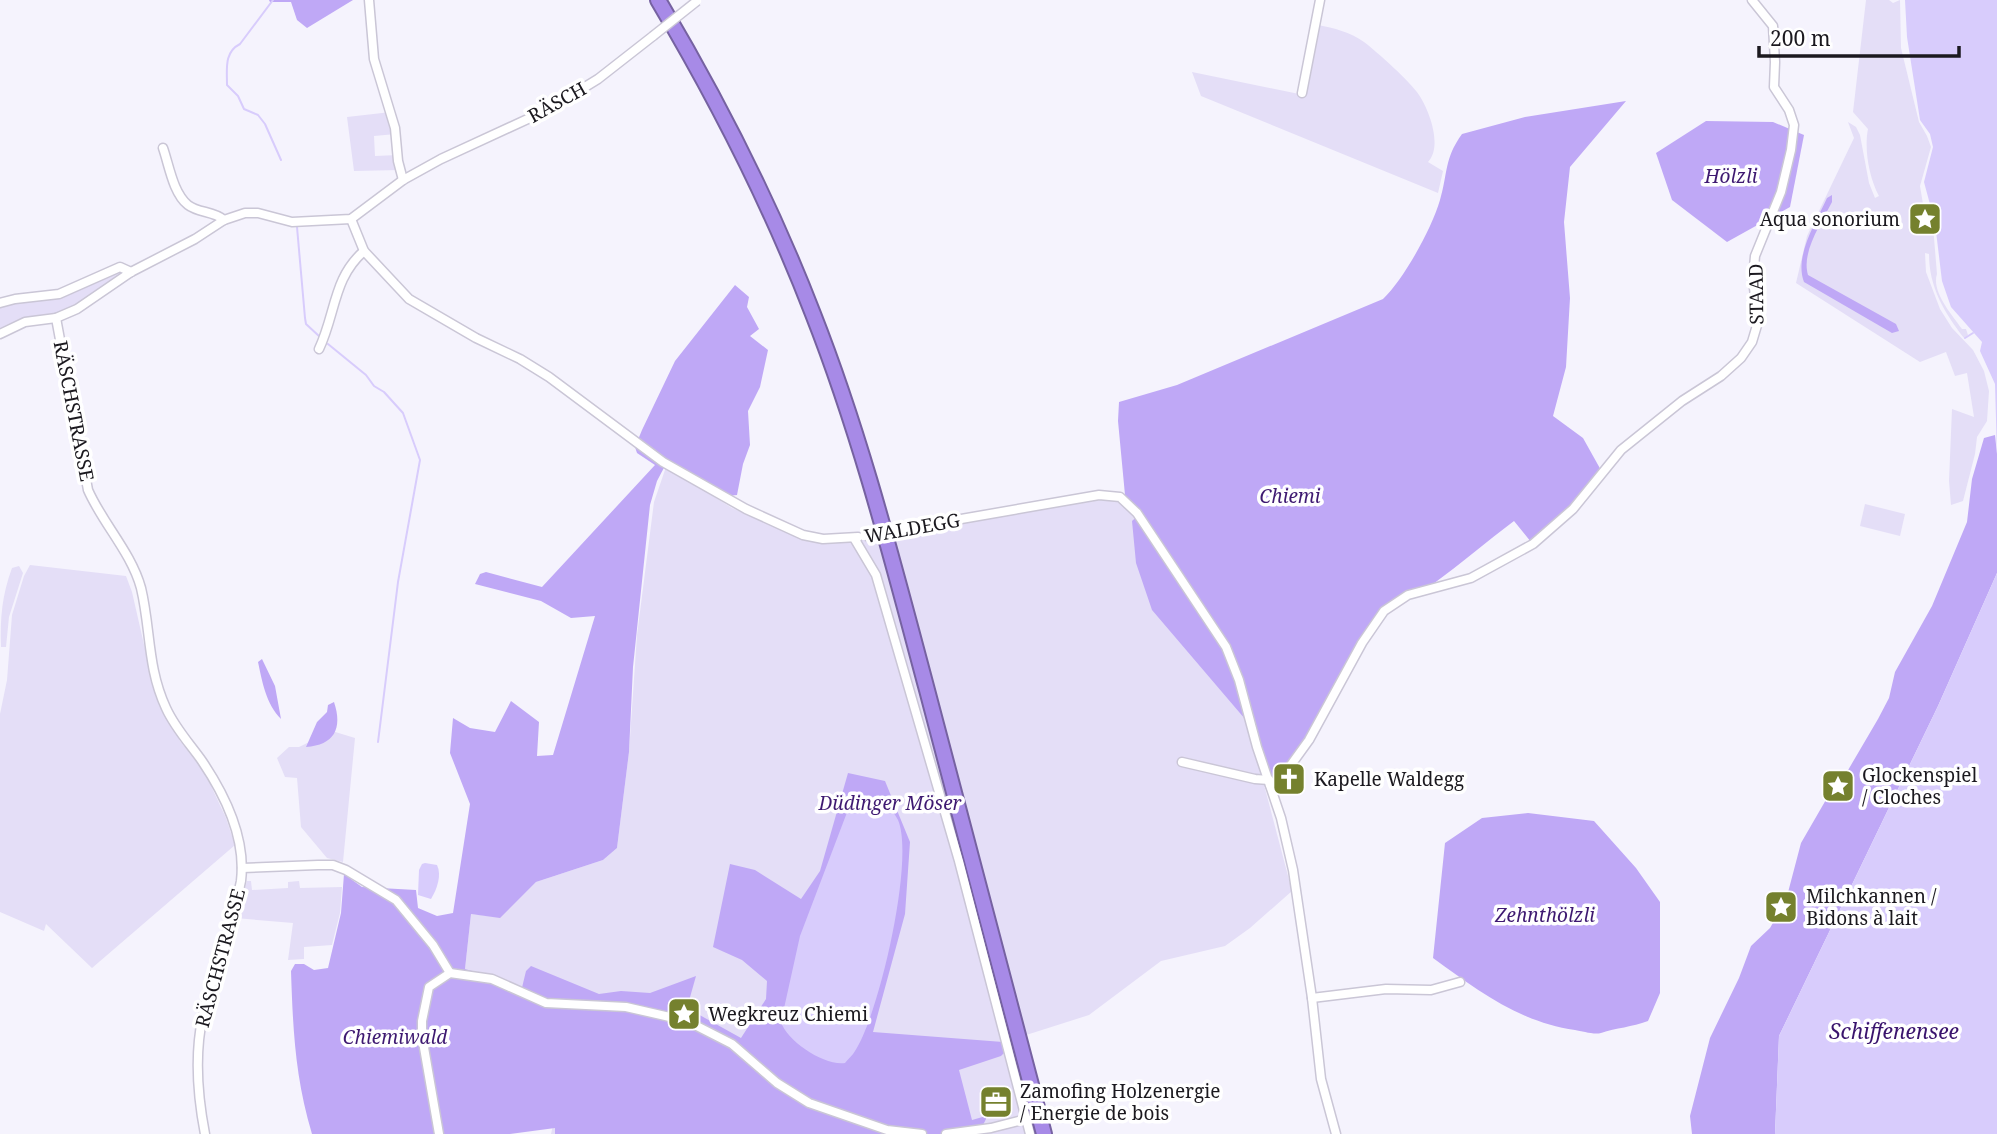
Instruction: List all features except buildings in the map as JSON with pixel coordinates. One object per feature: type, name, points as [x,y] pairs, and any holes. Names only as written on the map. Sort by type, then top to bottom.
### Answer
[{"type":"highway","points":[[658,0],[710,91],[764,197],[802,284],[846,403],[892,557],[1044,1134]]},
{"type":"highway","points":[[669,0],[719,86],[767,182],[810,280],[851,389],[901,555],[1054,1134]]},
{"type":"street","points":[[369,0],[373,59],[395,128],[403,180]]},
{"type":"street","points":[[1302,93],[1320,0]]},
{"type":"street","name":"STAAD","points":[[1270,783],[1290,768],[1309,740],[1362,643],[1384,611],[1408,595],[1471,578],[1521,551],[1554,528],[1621,450],[1682,401],[1732,368],[1755,337],[1758,322],[1753,279],[1755,256],[1782,192],[1793,136],[1792,117],[1774,87],[1773,26],[1752,0]]},
{"type":"street","name":"RÄSCH","points":[[351,219],[403,180],[441,159],[545,111],[598,79],[697,1]]},
{"type":"street","points":[[163,148],[176,188],[187,205],[219,215],[224,220]]},
{"type":"street","points":[[0,334],[25,322],[56,318],[93,299],[131,272],[195,239],[224,220],[245,213],[258,213],[292,222],[351,219],[364,251],[410,299],[550,377],[654,456],[746,509],[803,535],[823,539],[854,538]]},
{"type":"street","points":[[319,349],[345,271],[364,251]]},
{"type":"street","points":[[0,303],[59,294],[120,267],[131,272]]},
{"type":"street","name":"RÄSCHSTRASSE","points":[[56,318],[88,489],[141,588],[149,653],[167,711],[219,791],[239,840],[242,868],[238,894],[200,1030],[198,1086],[205,1134]]},
{"type":"street","name":"WALDEGG","points":[[1030,1134],[959,861],[876,575],[854,538],[1099,495],[1115,495],[1126,501],[1137,513],[1226,648],[1239,680],[1293,870],[1321,1079],[1336,1134]]},
{"type":"street","points":[[1182,762],[1270,783]]},
{"type":"street","points":[[242,868],[333,865],[346,870],[396,900],[433,945],[450,973]]},
{"type":"street","points":[[439,1134],[424,1049],[422,1021],[429,987],[450,973],[492,979],[546,1003],[626,1007],[687,1021],[737,1048],[777,1083],[809,1103],[887,1130],[922,1134]]},
{"type":"street","points":[[1312,998],[1387,989],[1431,990],[1460,982]]},
{"type":"street","points":[[946,1134],[991,1128],[1026,1119]]},
{"type":"green space","points":[[269,0],[353,0],[307,28],[297,20],[291,2]]},
{"type":"green space","points":[[1866,0],[1889,0],[1893,3],[1900,0],[1901,48],[1919,122],[1931,147],[1920,186],[1923,204],[1933,226],[1937,288],[1948,310],[1962,329],[1966,329],[1968,335],[1964,338],[1939,299],[1929,254],[1925,253],[1926,272],[1940,309],[1952,328],[1973,350],[1984,371],[1989,391],[1987,421],[1977,437],[1963,501],[1951,505],[1949,481],[1952,409],[1974,417],[1967,373],[1955,376],[1946,352],[1920,362],[1796,283],[1807,236],[1854,138],[1848,122],[1856,127],[1860,135],[1869,183],[1875,198],[1879,196],[1868,163],[1868,129],[1853,112]]},
{"type":"green space","points":[[1318,25],[1342,31],[1364,42],[1415,89],[1433,128],[1434,147],[1428,162],[1443,171],[1438,193],[1201,96],[1192,72],[1304,95]]},
{"type":"green space","name":"Chiemi","points":[[1626,101],[1570,167],[1564,222],[1570,298],[1566,367],[1553,416],[1583,438],[1602,472],[1569,509],[1531,542],[1514,521],[1433,584],[1394,600],[1381,610],[1349,656],[1302,746],[1290,764],[1272,780],[1253,719],[1245,719],[1152,610],[1136,563],[1132,521],[1141,513],[1125,495],[1118,421],[1119,402],[1177,385],[1383,299],[1408,266],[1431,224],[1440,200],[1449,159],[1462,134],[1525,117]]},
{"type":"green space","points":[[391,112],[396,134],[374,136],[375,156],[398,155],[400,170],[354,171],[347,117]]},
{"type":"green space","name":"Hölzli","points":[[1706,121],[1773,122],[1804,135],[1790,207],[1727,242],[1672,200],[1656,153]]},
{"type":"green space","points":[[1832,195],[1832,202],[1807,257],[1808,275],[1896,324],[1899,331],[1892,333],[1804,282],[1804,250],[1827,198]]},
{"type":"green space","points":[[118,269],[124,272],[122,275],[72,307],[57,314],[0,329],[0,305],[47,299]]},
{"type":"green space","name":"Chiemiwald","points":[[735,285],[749,297],[747,307],[759,329],[750,336],[768,350],[760,387],[748,411],[750,445],[737,495],[727,496],[667,462],[657,481],[650,505],[633,667],[629,752],[617,848],[603,860],[536,882],[500,918],[471,914],[465,969],[505,980],[503,987],[520,996],[526,971],[531,966],[599,994],[621,991],[650,993],[696,976],[687,1008],[741,1038],[766,999],[767,981],[742,960],[713,947],[730,864],[755,870],[801,899],[820,871],[848,773],[885,781],[910,842],[905,914],[873,1032],[1003,1042],[1005,1052],[1001,1056],[959,1070],[972,1120],[986,1116],[986,1119],[983,1125],[969,1134],[555,1134],[555,1128],[510,1134],[312,1134],[296,1053],[291,971],[295,964],[304,964],[314,970],[328,968],[341,913],[344,874],[362,887],[416,890],[418,908],[437,916],[453,913],[470,804],[450,753],[453,718],[470,728],[495,732],[511,701],[539,722],[537,756],[553,755],[595,616],[571,618],[541,601],[475,584],[480,574],[486,572],[542,587],[655,465],[637,453],[635,447],[642,430],[675,361]]},
{"type":"green space","points":[[1995,435],[1997,573],[1938,706],[1779,1036],[1775,1134],[1692,1134],[1690,1116],[1710,1038],[1751,946],[1770,928],[1786,900],[1801,843],[1827,798],[1844,777],[1889,698],[1895,672],[1932,606],[1967,522],[1972,479],[1984,438]]},
{"type":"green space","name":"Düdinger Möser","points":[[666,467],[732,508],[806,541],[837,543],[1113,498],[1130,509],[1233,667],[1292,891],[1225,946],[1161,961],[1089,1015],[1014,1039],[1037,1134],[551,1134],[584,988],[520,996],[502,987],[492,976],[465,969],[471,914],[500,917],[536,882],[603,860],[617,848],[629,752],[637,635],[654,502]]},
{"type":"green space","points":[[1865,504],[1905,514],[1900,536],[1860,526]]},
{"type":"green space","points":[[30,565],[126,576],[156,697],[180,741],[205,773],[235,845],[92,968],[46,924],[44,931],[0,912],[0,714],[7,680],[12,615]]},
{"type":"green space","points":[[19,566],[23,573],[9,617],[6,647],[1,647],[1,616],[6,588],[12,568]]},
{"type":"green space","points":[[262,659],[275,686],[281,719],[265,692],[258,662]]},
{"type":"green space","points":[[334,702],[337,720],[334,734],[323,743],[306,747],[317,722],[327,712],[328,705]]},
{"type":"green space","points":[[332,731],[355,738],[343,862],[327,858],[301,827],[297,778],[285,777],[277,758],[289,747],[299,747]]},
{"type":"green space","name":"Zehnthölzli","points":[[1528,813],[1594,821],[1636,868],[1660,902],[1660,993],[1648,1021],[1598,1033],[1555,1026],[1535,1020],[1500,1003],[1433,958],[1445,843],[1482,818]]},
{"type":"green space","points":[[247,881],[251,881],[252,890],[288,888],[288,882],[299,881],[300,888],[342,887],[340,913],[332,945],[304,947],[304,959],[288,960],[293,923],[235,918]]},
{"type":"water","points":[[1905,0],[1997,0],[1997,454],[1995,384],[1980,351],[1982,342],[1951,307],[1942,281],[1935,223],[1924,182],[1933,147],[1930,134],[1920,120],[1907,37]]},
{"type":"water","name":"Schiffenensee","points":[[1997,573],[1997,1134],[1775,1134],[1779,1036],[1938,706]]},
{"type":"water","points":[[854,794],[880,801],[895,814],[902,840],[902,867],[892,937],[874,1005],[854,1052],[845,1063],[836,1063],[807,1051],[791,1037],[781,1022],[800,936]]},
{"type":"water","points":[[425,863],[437,865],[439,873],[431,899],[418,895],[419,870]]},
{"type":"waterway","points":[[273,0],[231,52],[227,85],[238,96],[244,109],[258,115],[265,124],[281,160]]},
{"type":"waterway","points":[[297,227],[306,324],[320,337]]},
{"type":"waterway","points":[[1965,338],[1973,333]]},
{"type":"waterway","points":[[328,344],[366,375],[403,413],[420,460],[398,582],[378,742]]},
{"type":"place","name":"Aqua sonorium","points":[[1925,219]]},
{"type":"place","name":"Kapelle Waldegg","points":[[1289,779]]},
{"type":"place","name":"Glockenspiel / Cloches","points":[[1838,786]]},
{"type":"place","name":"Milchkannen / Bidons à lait","points":[[1781,907]]},
{"type":"place","name":"Wegkreuz Chiemi","points":[[684,1014]]},
{"type":"place","name":"Zamofing Holzenergie / Energie de bois","points":[[996,1102]]}]
